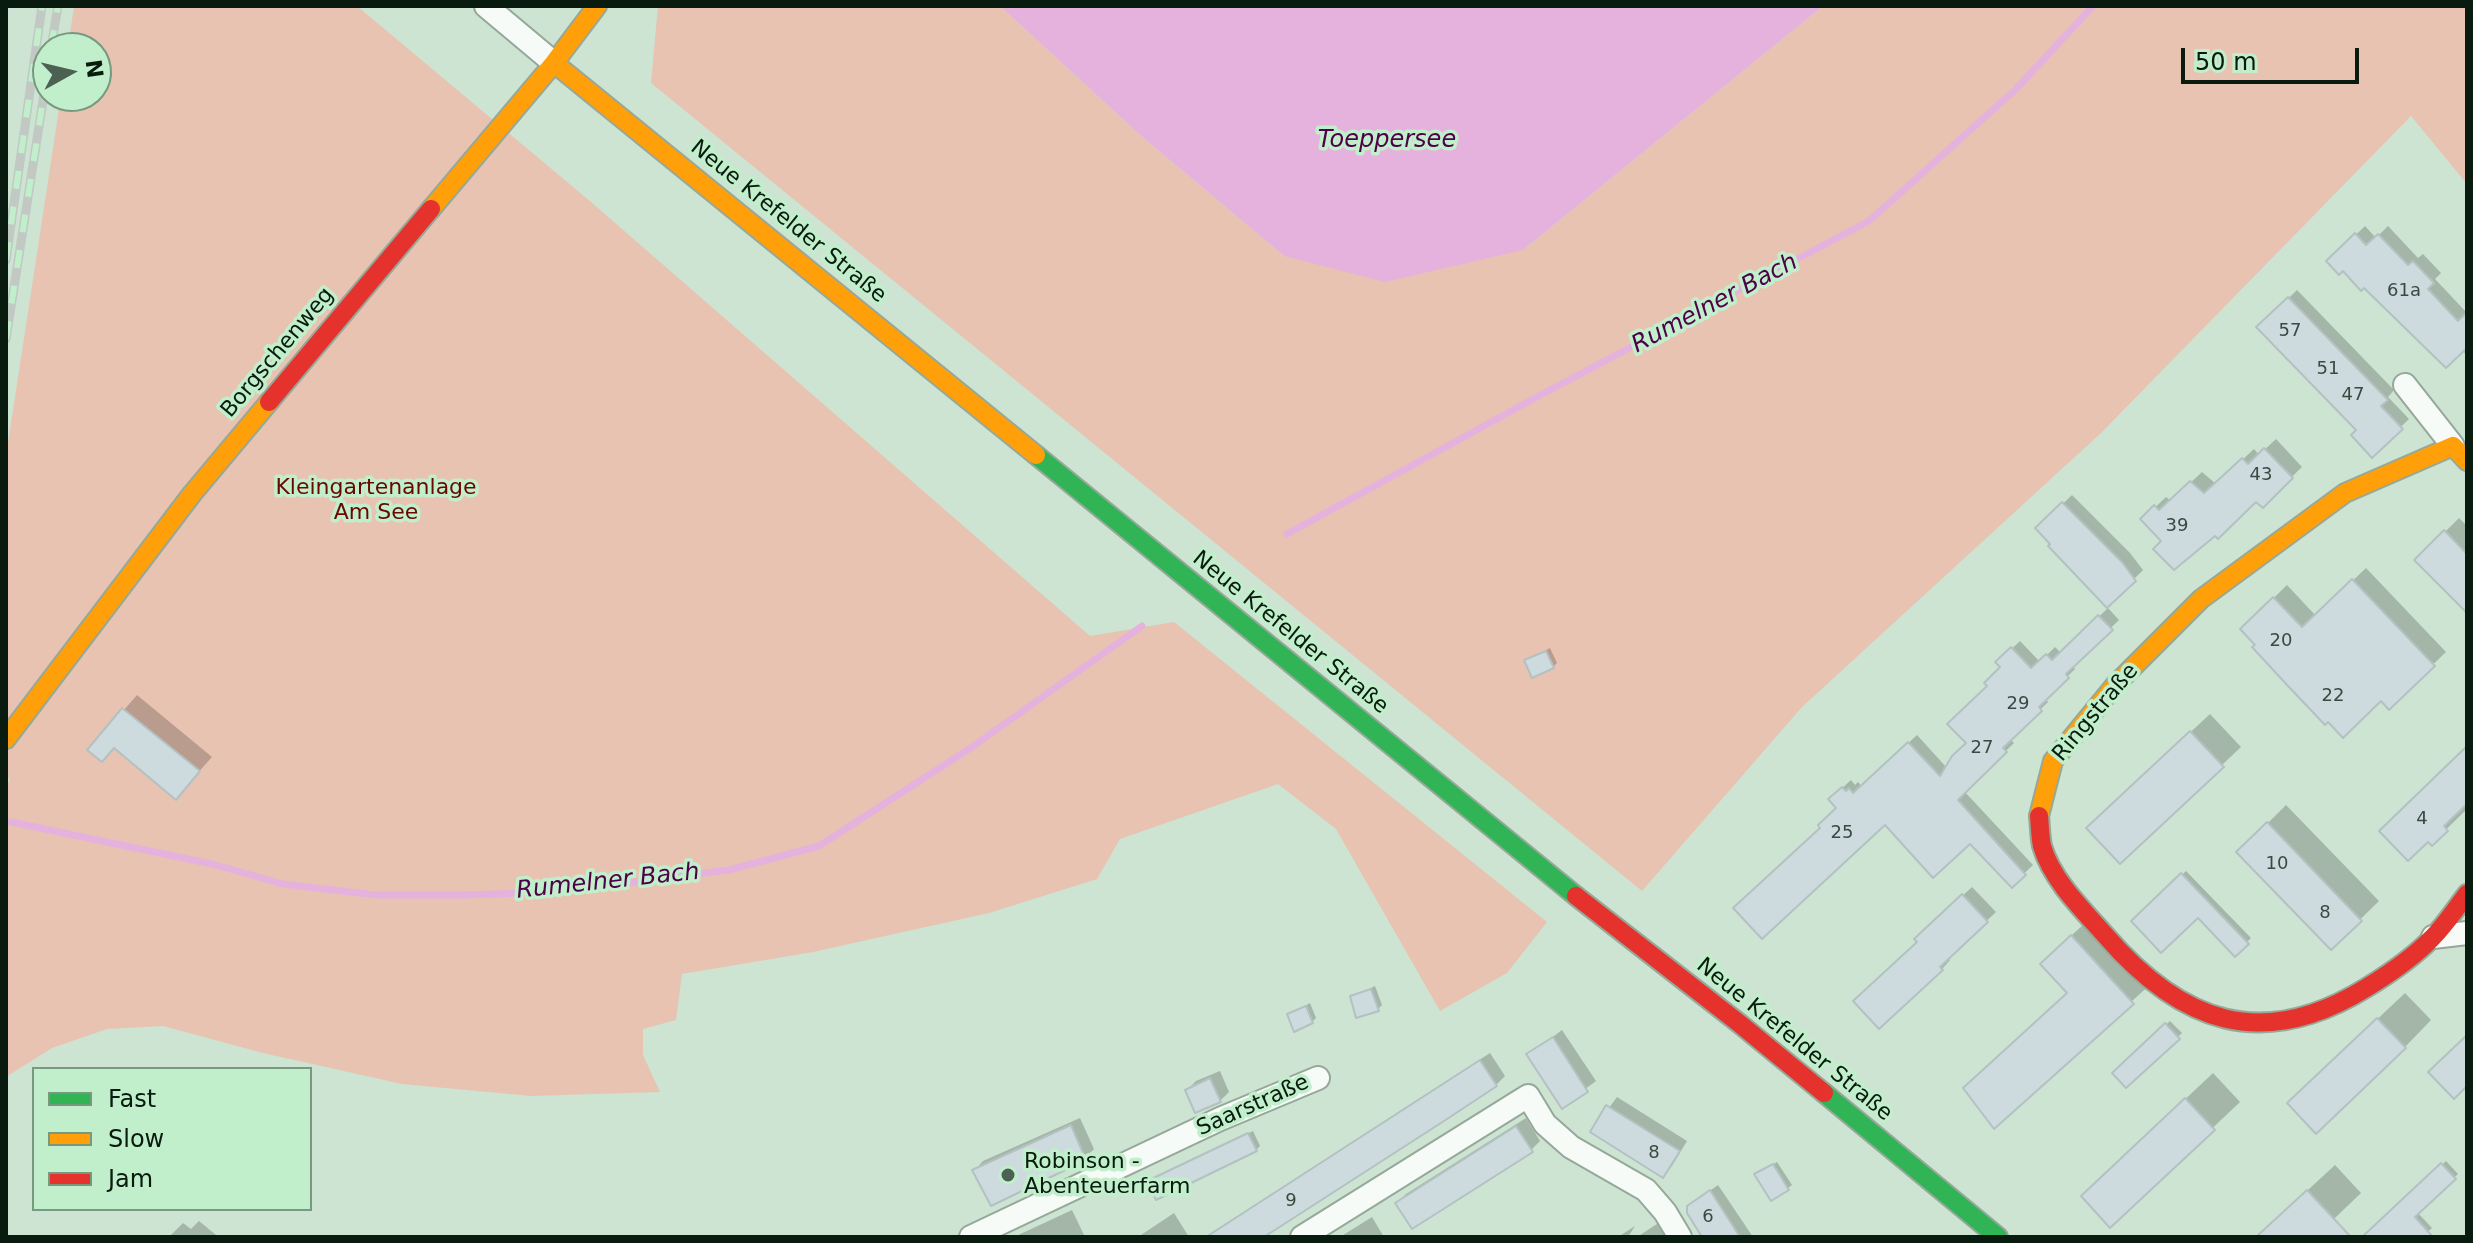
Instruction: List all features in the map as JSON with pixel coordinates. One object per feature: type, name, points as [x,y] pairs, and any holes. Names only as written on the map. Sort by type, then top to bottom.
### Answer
[{"type":"street","points":[[486,6],[554,63]]},
{"type":"street","name":"Borgschenweg","points":[[6,739],[192,494],[554,63],[597,6]]},
{"type":"street","name":"Neue Krefelder Straße","points":[[554,63],[1524,856],[1740,1024],[1998,1237]]},
{"type":"street","name":"Ringstraße","points":[[2405,385],[2460,454],[2345,493],[2201,599],[2116,684],[2053,761],[2039,811],[2042,845],[2055,875],[2094,923],[2120,953],[2155,984],[2185,1005],[2217,1018],[2251,1023],[2291,1021],[2337,1006],[2386,976],[2433,937],[2467,894]]},
{"type":"street","points":[[2433,937],[2467,933]]},
{"type":"street","name":"Saarstraße","points":[[971,1237],[1220,1119],[1318,1078]]},
{"type":"street","points":[[1302,1237],[1528,1096],[1545,1124],[1571,1147],[1646,1190],[1665,1212],[1680,1237]]},
{"type":"green space","name":"Kleingartenanlage Am See","points":[[74,6],[357,6],[591,202],[1090,636],[1174,622],[1547,922],[1507,973],[1440,1011],[1336,829],[1278,784],[1120,839],[1097,879],[989,913],[813,952],[682,974],[676,1020],[643,1029],[643,1055],[660,1092],[531,1096],[402,1084],[263,1053],[163,1026],[107,1029],[52,1048],[6,1077],[6,787],[10,779],[6,777],[6,456],[59,112],[112,112],[112,32],[70,32]]},
{"type":"green space","points":[[658,6],[1000,6],[1140,135],[1284,256],[1523,250],[1823,6],[2467,6],[2467,184],[2411,116],[2101,433],[1802,707],[1642,891],[651,83]]},
{"type":"water","name":"Toeppersee","points":[[1000,6],[1823,6],[1523,250],[1385,282],[1284,256],[1140,135]]},
{"type":"building","points":[[2355,233],[2366,245],[2378,234],[2408,265],[2413,261],[2434,283],[2428,289],[2458,321],[2467,312],[2467,348],[2446,368],[2364,288],[2361,291],[2343,271],[2339,275],[2326,261]]},
{"type":"building","points":[[2288,297],[2388,400],[2381,406],[2403,429],[2372,458],[2351,435],[2356,430],[2256,327]]},
{"type":"building","points":[[2264,448],[2293,478],[2263,508],[2256,502],[2218,539],[2215,536],[2174,570],[2153,549],[2161,541],[2140,519],[2154,505],[2159,510],[2190,481],[2204,493],[2242,458],[2248,464]]},
{"type":"building","points":[[2062,502],[2122,562],[2136,581],[2107,608],[2035,528]]},
{"type":"building","points":[[2444,530],[2467,554],[2467,613],[2414,560]]},
{"type":"building","points":[[2352,579],[2435,666],[2389,710],[2381,701],[2343,738],[2328,722],[2325,725],[2288,686],[2252,647],[2255,645],[2240,629],[2273,597],[2302,627]]},
{"type":"building","points":[[2098,615],[2113,630],[2066,674],[2069,678],[2039,707],[2042,711],[2003,748],[2007,752],[1958,800],[2026,875],[2012,888],[1970,844],[1933,878],[1885,825],[1762,939],[1733,908],[1820,828],[1818,825],[1836,808],[1828,799],[1842,787],[1846,791],[1849,788],[1853,793],[1908,742],[1940,776],[1952,756],[1966,743],[1947,724],[1987,686],[1984,683],[2000,667],[1995,662],[2011,647],[2031,668],[2046,654],[2052,660]]},
{"type":"building","points":[[1546,651],[1554,668],[1532,678],[1524,660]]},
{"type":"building","points":[[122,708],[200,771],[176,800],[114,748],[102,762],[87,750]]},
{"type":"building","points":[[2190,731],[2224,767],[2120,864],[2086,828]]},
{"type":"building","points":[[2467,746],[2467,804],[2444,826],[2448,831],[2432,846],[2428,842],[2408,861],[2379,831]]},
{"type":"building","points":[[2267,822],[2362,921],[2331,950],[2236,852]]},
{"type":"building","points":[[2181,873],[2249,944],[2235,957],[2198,918],[2161,953],[2131,921]]},
{"type":"building","points":[[1962,894],[1988,922],[1940,967],[1943,970],[1879,1029],[1853,1001],[1917,942],[1914,939]]},
{"type":"building","points":[[2071,935],[2134,1004],[1994,1129],[1963,1088],[2067,993],[2040,964]]},
{"type":"building","points":[[1371,989],[1379,1011],[1356,1018],[1350,996]]},
{"type":"building","points":[[1306,1006],[1313,1023],[1294,1032],[1287,1014]]},
{"type":"building","points":[[2377,1018],[2406,1048],[2316,1134],[2287,1103]]},
{"type":"building","points":[[2165,1023],[2180,1039],[2126,1088],[2112,1073]]},
{"type":"building","points":[[2467,1035],[2467,1086],[2454,1099],[2428,1072]]},
{"type":"building","points":[[1553,1037],[1588,1092],[1562,1109],[1526,1054]]},
{"type":"building","points":[[1480,1060],[1497,1086],[1444,1121],[1264,1237],[1206,1237]]},
{"type":"building","points":[[1210,1078],[1221,1102],[1195,1113],[1185,1090]]},
{"type":"building","points":[[2185,1098],[2215,1130],[2110,1228],[2081,1196]]},
{"type":"building","points":[[1606,1105],[1680,1151],[1663,1178],[1590,1132]]},
{"type":"building","points":[[1071,1125],[1086,1160],[991,1206],[972,1170]]},
{"type":"building","points":[[1516,1126],[1533,1152],[1412,1229],[1395,1203]]},
{"type":"building","points":[[1248,1133],[1257,1151],[1156,1200],[1147,1181]]},
{"type":"building","points":[[2441,1163],[2456,1179],[2415,1217],[2433,1237],[2362,1237]]},
{"type":"building","points":[[1773,1164],[1789,1190],[1771,1201],[1754,1174]]},
{"type":"building","points":[[1710,1190],[1740,1237],[1702,1237],[1687,1213],[1687,1206]]},
{"type":"building","points":[[2307,1190],[2351,1237],[2256,1237]]},
{"type":"waterway","name":"Rumelner Bach","points":[[1287,534],[1869,221],[2016,89],[2093,6]]},
{"type":"waterway","name":"Rumelner Bach","points":[[11,822],[212,864],[283,884],[375,895],[558,892],[729,870],[819,846],[972,747],[1142,626]]},
{"type":"railway","points":[[6,260],[42,6]]},
{"type":"railway","points":[[54,32],[58,6]]},
{"type":"railway","points":[[6,339],[41,112]]},
{"type":"traffic: fast","points":[[1036,455],[1576,896]]},
{"type":"traffic: fast","points":[[1824,1093],[1998,1237]]},
{"type":"traffic: slow","points":[[431,209],[554,63],[597,6]]},
{"type":"traffic: slow","points":[[554,63],[1036,455]]},
{"type":"traffic: slow","points":[[6,739],[192,494],[269,402]]},
{"type":"traffic: slow","points":[[2039,816],[2053,761],[2116,684],[2201,599],[2345,493],[2453,446],[2467,461]]},
{"type":"traffic: jam","points":[[269,402],[431,209]]},
{"type":"traffic: jam","points":[[2039,816],[2042,846],[2053,871],[2105,935],[2163,989],[2194,1007],[2225,1018],[2258,1023],[2292,1019],[2328,1008],[2366,988],[2410,958],[2438,932],[2467,894]]},
{"type":"traffic: jam","points":[[1576,896],[1824,1093]]},
{"type":"place","name":"Robinson - Abenteuerfarm","points":[[1008,1175]]}]
